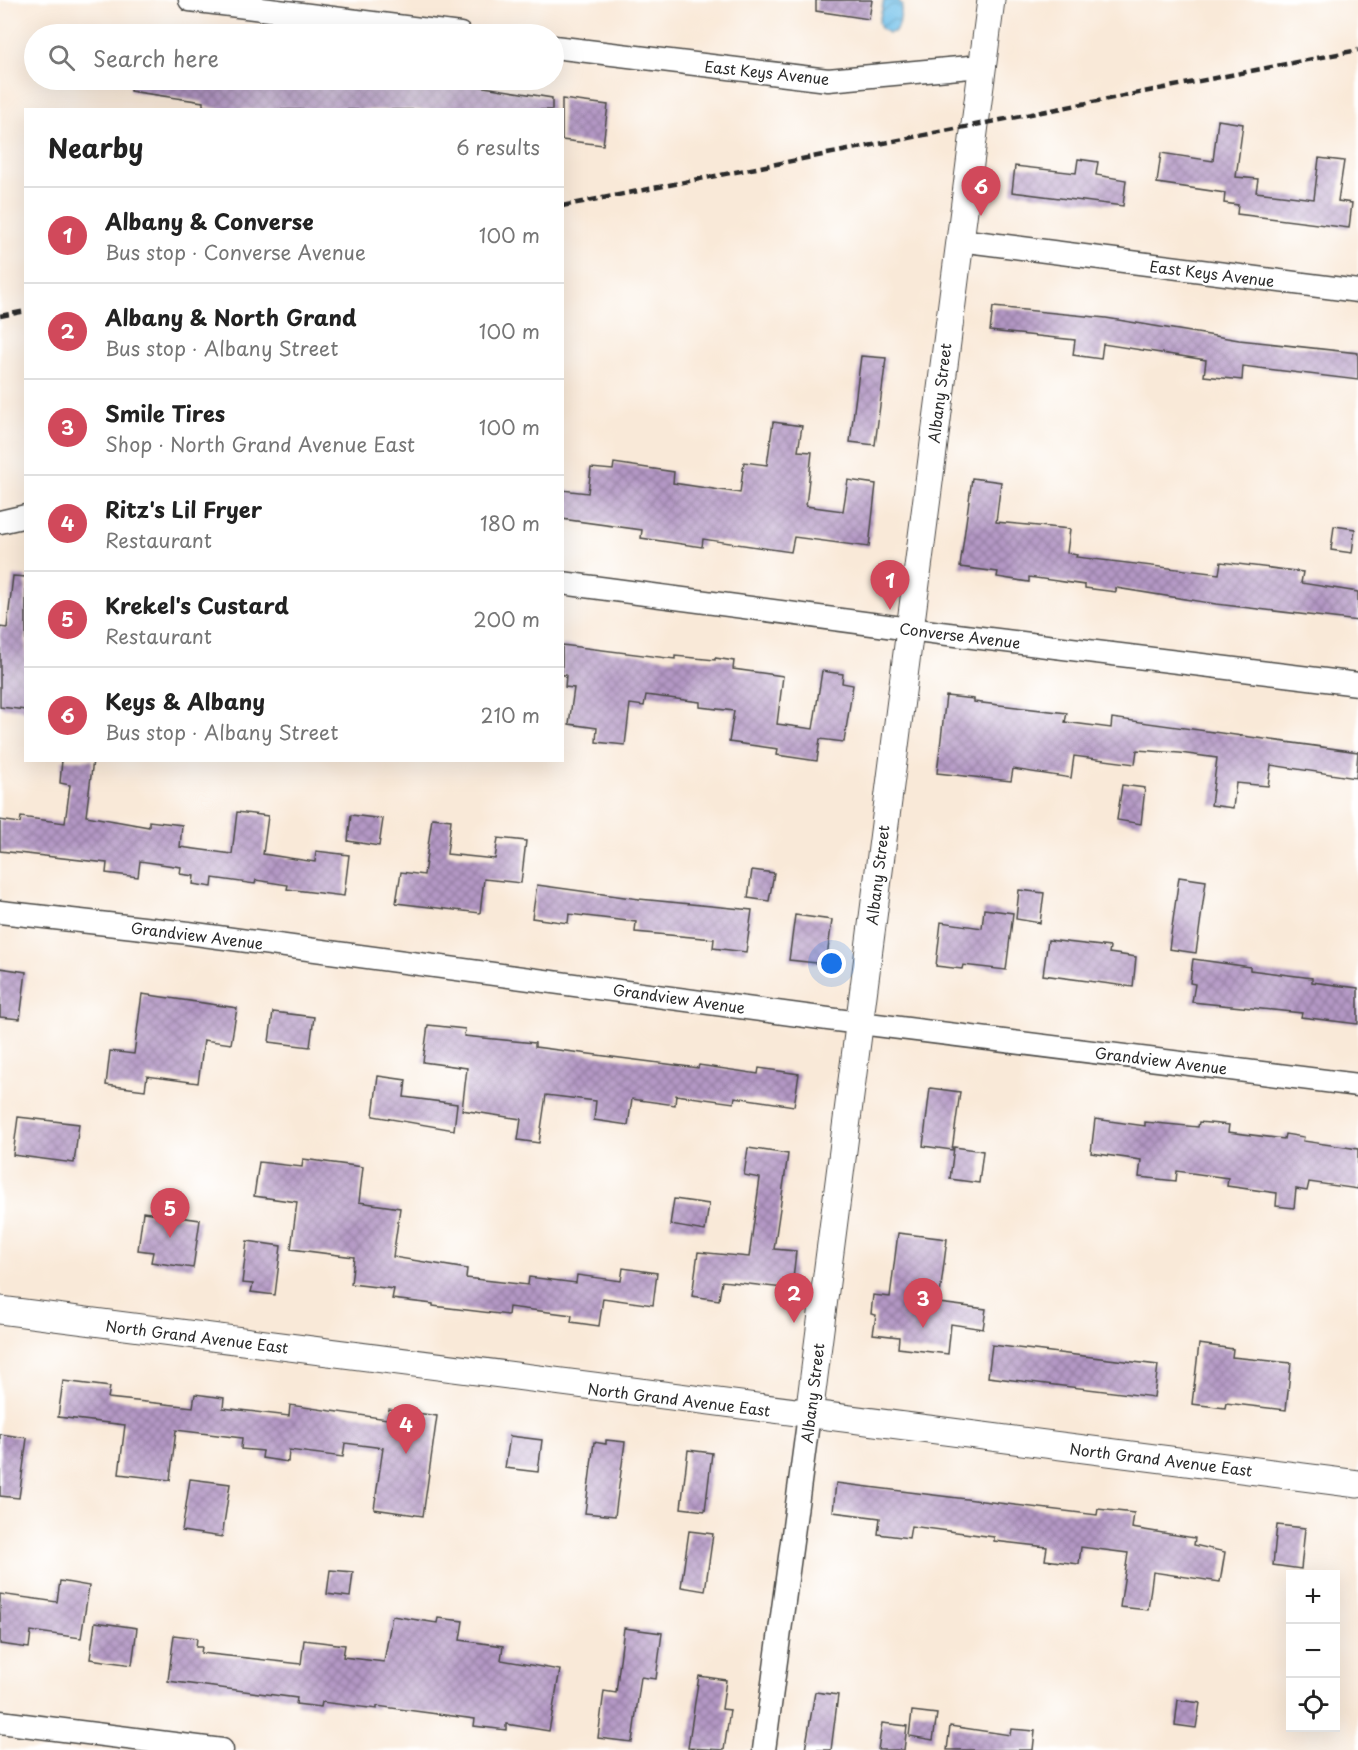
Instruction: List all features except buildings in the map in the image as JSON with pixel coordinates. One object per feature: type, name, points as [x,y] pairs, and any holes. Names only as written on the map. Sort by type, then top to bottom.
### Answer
[{"type":"street","points":[[190,0],[381,24]]},
{"type":"street","name":"Albany Street","points":[[764,1750],[959,240],[977,124],[981,66],[991,0]]},
{"type":"street","name":"East Keys Avenue","points":[[564,47],[828,80],[981,66]]},
{"type":"street","name":"East Keys Avenue","points":[[959,240],[1358,291]]},
{"type":"street","points":[[0,522],[24,516]]},
{"type":"street","name":"Converse Avenue","points":[[564,583],[909,629],[1358,684]]},
{"type":"street","name":"Grandview Avenue","points":[[0,912],[200,934],[859,1023],[1358,1085]]},
{"type":"street","name":"North Grand Avenue East","points":[[0,1310],[1358,1484]]},
{"type":"street","points":[[0,1722],[222,1750]]},
{"type":"water","points":[[884,0],[898,0],[902,5],[899,25],[894,32],[888,33],[881,28],[879,22]]},
{"type":"railway","points":[[564,206],[1358,50]]},
{"type":"railway","points":[[0,316],[24,311]]},
{"type":"place","name":"Keys & Albany","points":[[981,216]]},
{"type":"place","name":"Albany & Converse","points":[[890,610]]},
{"type":"place","name":"Krekel's Custard","points":[[170,1238]]},
{"type":"place","name":"Albany & North Grand","points":[[794,1323]]},
{"type":"place","name":"Smile Tires","points":[[923,1328]]},
{"type":"place","name":"Ritz's Lil Fryer","points":[[406,1454]]}]
